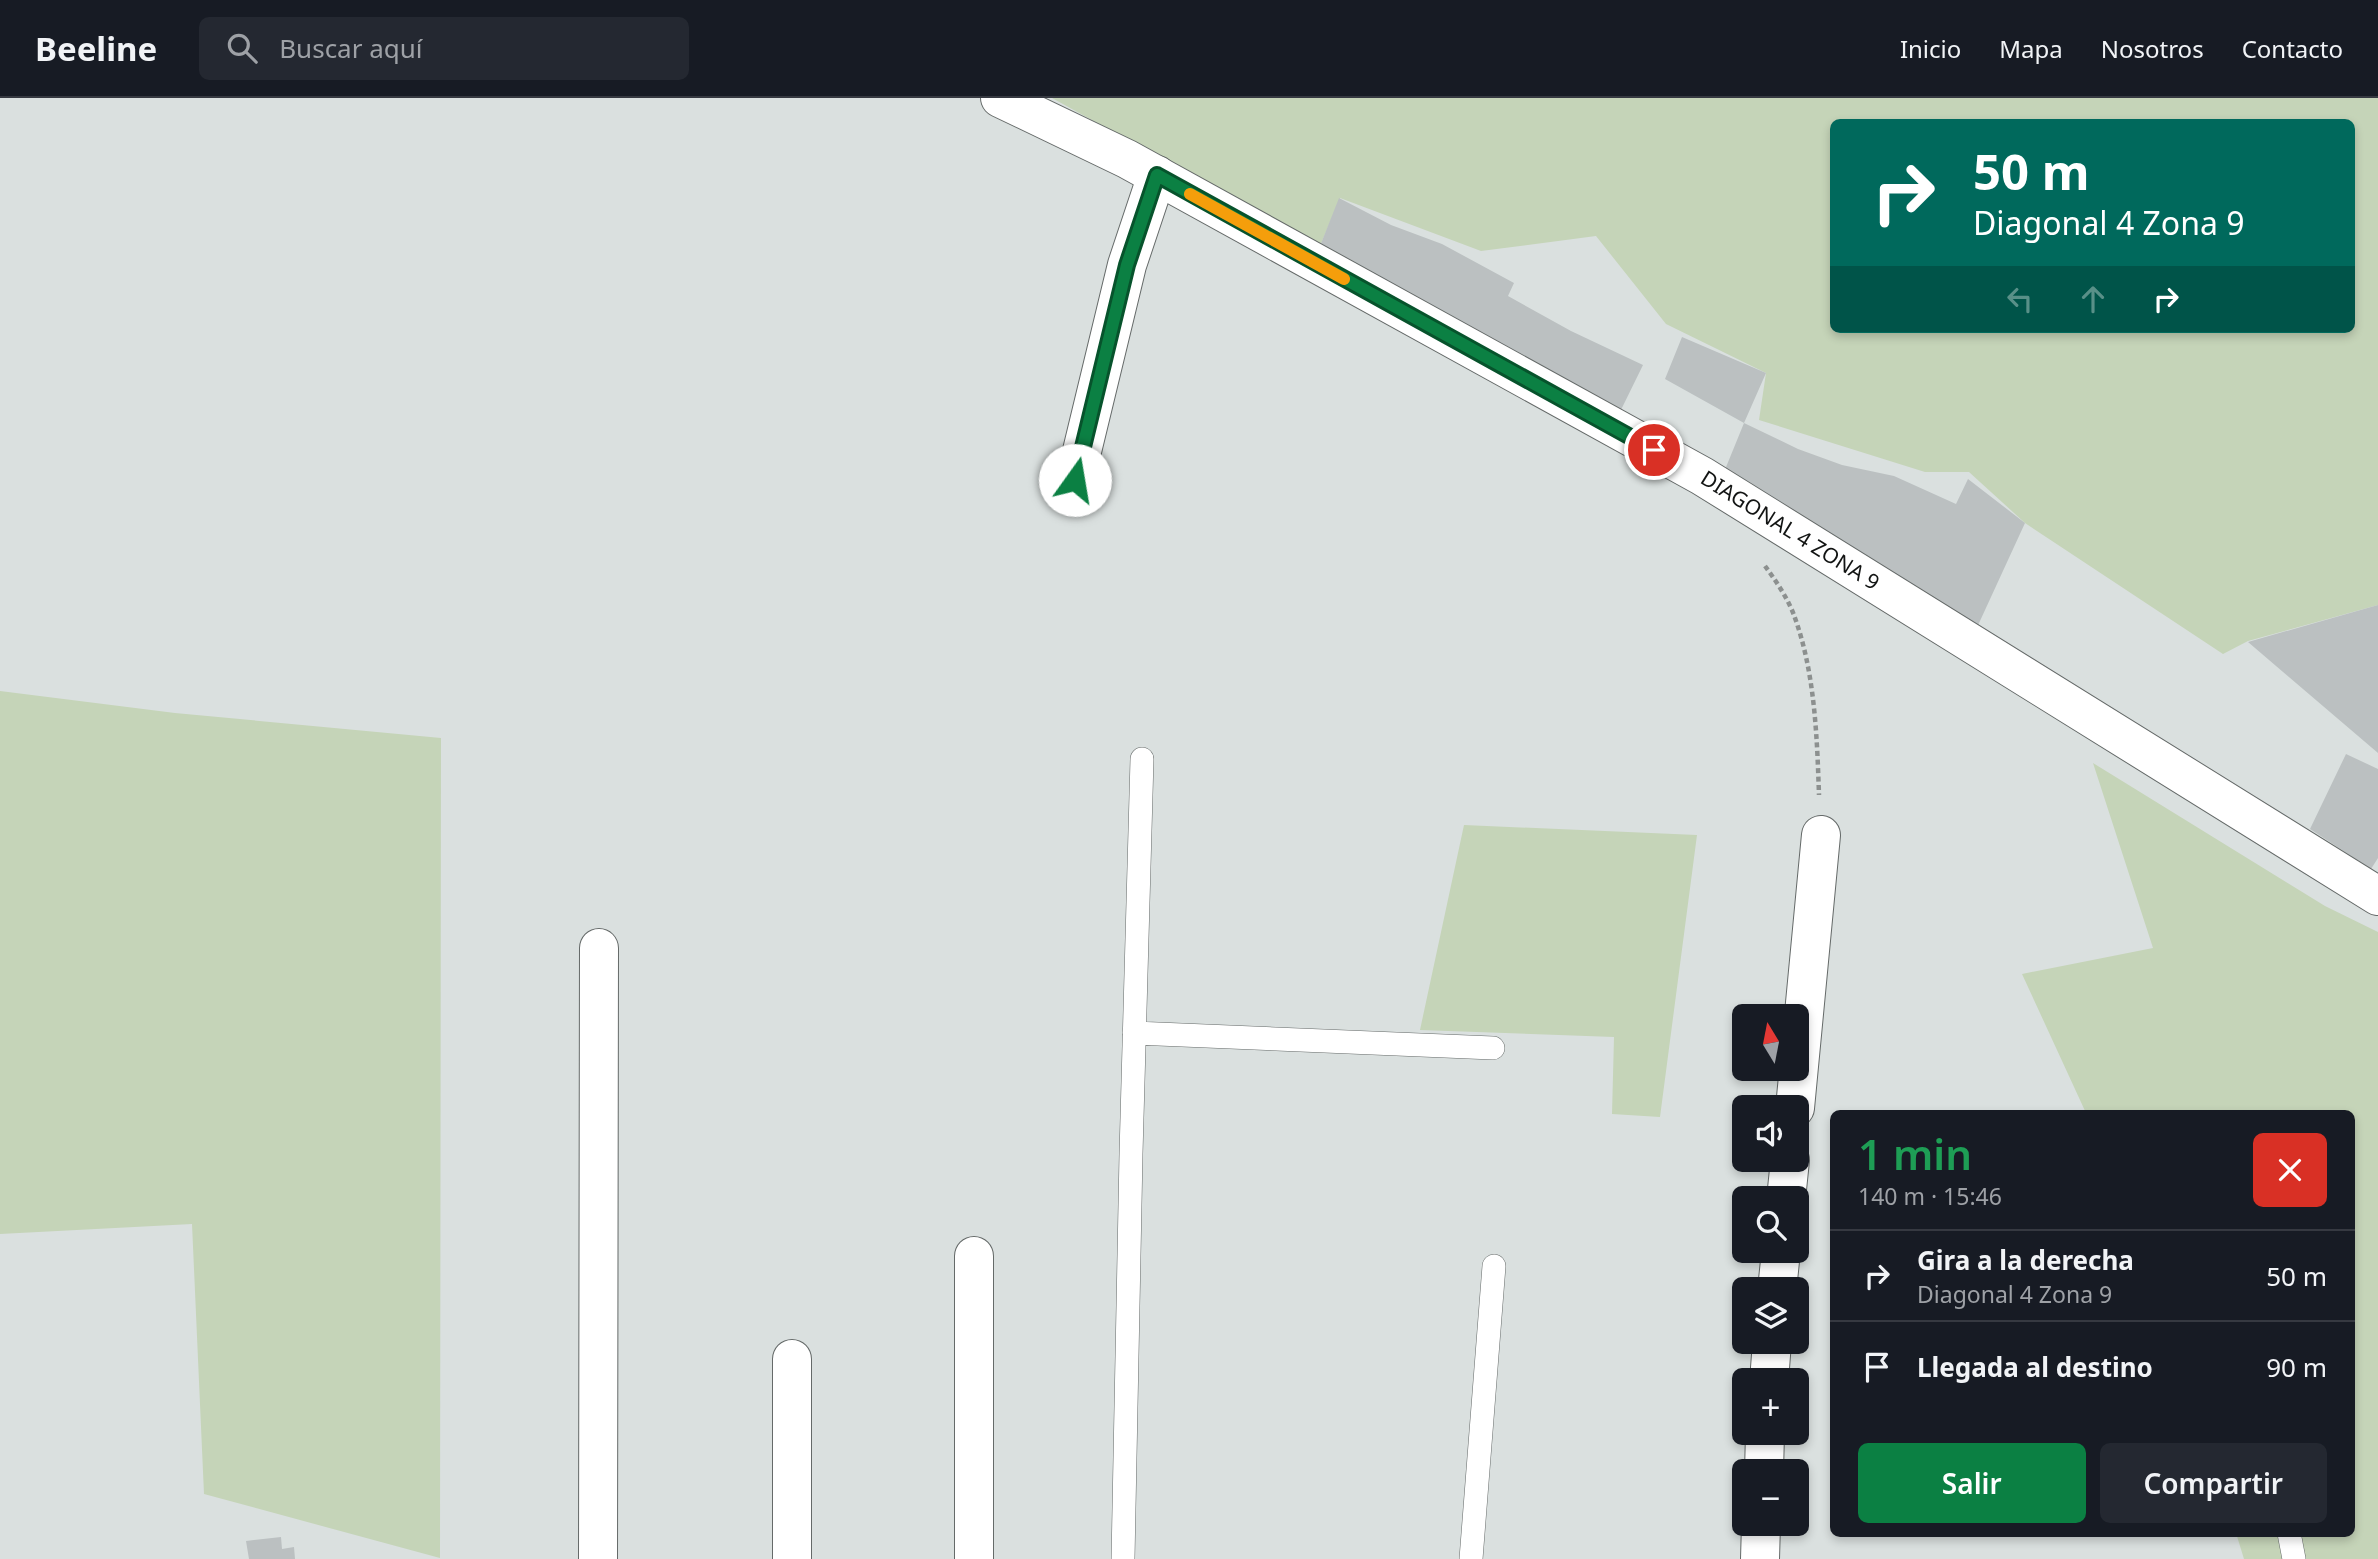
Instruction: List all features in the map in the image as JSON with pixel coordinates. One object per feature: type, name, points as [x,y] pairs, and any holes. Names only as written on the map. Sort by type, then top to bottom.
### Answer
[{"type":"street","name":"DIAGONAL 4 ZONA 9","points":[[1000,98],[1157,175],[1702,476],[2378,896]]},
{"type":"street","points":[[1075,480],[1127,265],[1157,175]]},
{"type":"street","points":[[1796,1095],[1821,835]]},
{"type":"street","points":[[598,1559],[600,948]]},
{"type":"street","points":[[974,1255],[974,1559]]},
{"type":"street","points":[[792,1359],[792,1559]]},
{"type":"street","points":[[1760,1559],[1761,1536]]},
{"type":"lane","points":[[1124,1559],[1142,759]]},
{"type":"lane","points":[[1134,1033],[1493,1048]]},
{"type":"lane","points":[[1471,1559],[1494,1266]]},
{"type":"lane","points":[[2290,1537],[2294,1559]]},
{"type":"path","points":[[1761,560],[1794,615],[1807,661],[1817,743],[1821,835]]},
{"type":"green space","points":[[1052,98],[2378,98],[2378,605],[2248,641],[2223,654],[2025,523],[1969,472],[1925,472],[1759,420],[1766,373],[1666,324],[1596,236],[1481,251],[1340,198],[1320,246]]},
{"type":"green space","points":[[0,691],[175,713],[441,738],[440,1558],[204,1494],[192,1224],[0,1234]]},
{"type":"green space","points":[[2093,763],[2325,906],[2378,932],[2378,1559],[2244,1559],[2237,1537],[2355,1537],[2355,1110],[2085,1110],[2022,974],[2153,948]]},
{"type":"green space","points":[[1464,825],[1697,835],[1660,1117],[1612,1114],[1614,1037],[1420,1030]]},
{"type":"building","points":[[1339,198],[1391,225],[1442,244],[1514,283],[1508,296],[1571,331],[1643,365],[1618,416],[1320,246]]},
{"type":"building","points":[[1682,337],[1766,373],[1744,423],[1665,379]]},
{"type":"building","points":[[1744,423],[1798,449],[1842,465],[1894,476],[1956,504],[1968,479],[2025,523],[1974,634],[1722,477]]},
{"type":"building","points":[[2378,605],[2378,753],[2248,642]]},
{"type":"building","points":[[2346,754],[2378,769],[2378,858],[2371,869],[2310,829]]},
{"type":"building","points":[[281,1537],[282,1549],[294,1547],[295,1559],[249,1559],[246,1541]]},
{"type":"slow traffic","points":[[1190,194],[1344,279]]},
{"type":"route","points":[[1075,480],[1127,265],[1157,175],[1654,450]]}]
